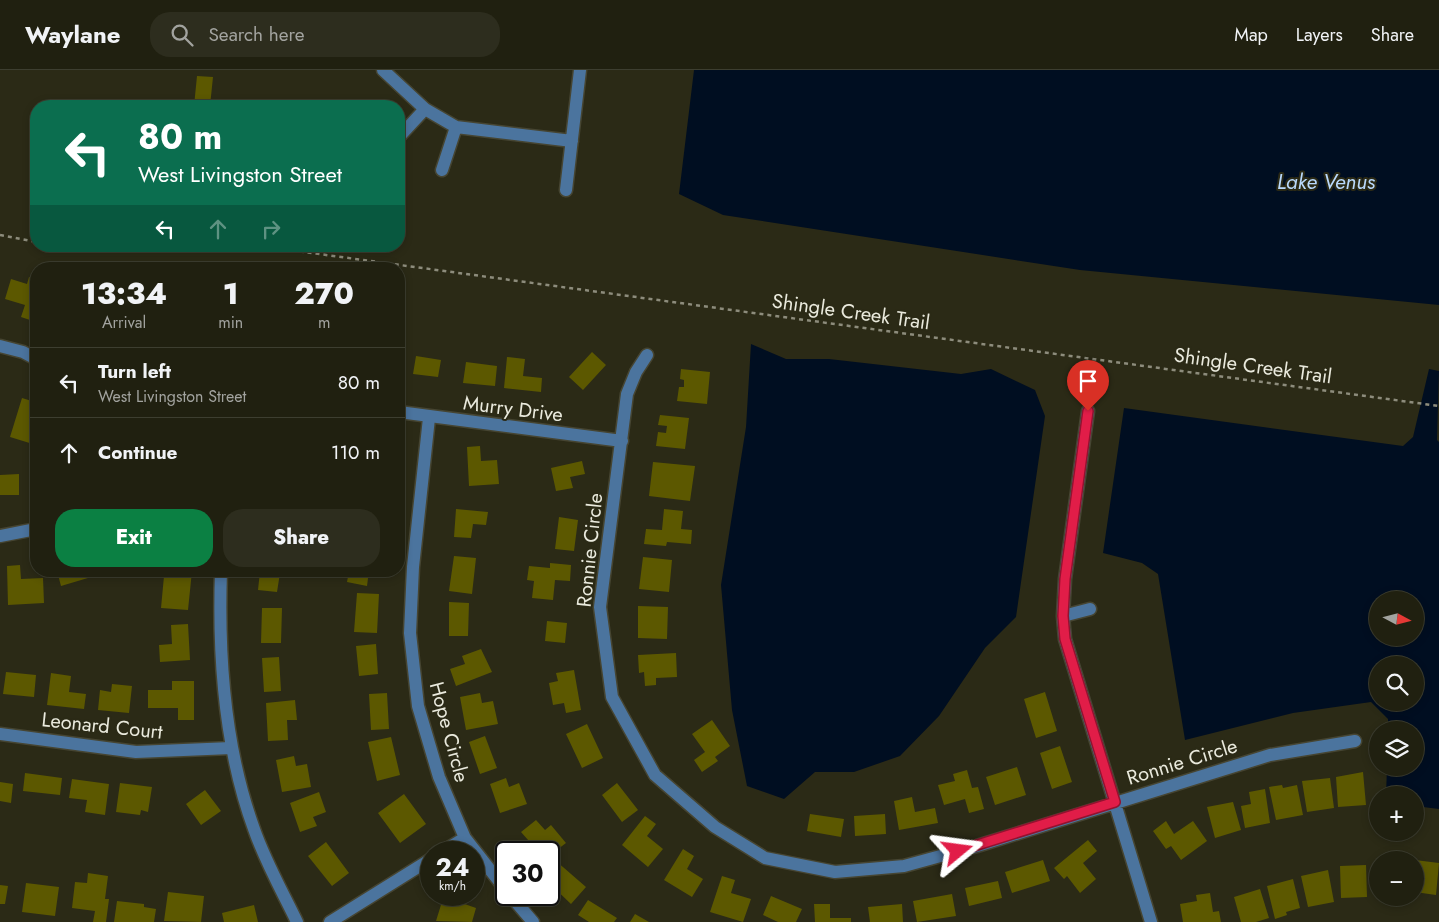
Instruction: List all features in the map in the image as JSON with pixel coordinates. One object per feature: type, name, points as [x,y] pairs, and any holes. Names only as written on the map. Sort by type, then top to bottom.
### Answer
[{"type":"street","points":[[383,70],[425,110],[456,127],[572,141]]},
{"type":"street","points":[[566,190],[580,70]]},
{"type":"street","points":[[405,131],[425,110]]},
{"type":"street","points":[[442,170],[456,127]]},
{"type":"street","points":[[0,346],[23,352],[30,356]]},
{"type":"street","name":"Ronnie Circle","points":[[647,354],[636,372],[627,394],[600,607],[612,696],[654,776],[715,827],[765,858],[835,872],[904,866],[976,846],[1270,756],[1355,741]]},
{"type":"street","points":[[1088,411],[1065,579],[1063,616],[1065,639],[1151,922]]},
{"type":"street","name":"Murry Drive","points":[[405,413],[429,418],[622,441]]},
{"type":"street","name":"Hope Circle","points":[[429,418],[413,567],[410,633],[418,706],[439,777],[465,838],[495,876]]},
{"type":"street","points":[[0,536],[30,530]]},
{"type":"street","points":[[221,577],[219,632],[231,748],[254,829],[297,922]]},
{"type":"street","points":[[1063,616],[1090,609]]},
{"type":"street","name":"Leonard Court","points":[[0,734],[136,752],[231,748]]},
{"type":"street","points":[[460,841],[465,838]]},
{"type":"street","points":[[330,922],[420,866]]},
{"type":"street","points":[[519,906],[533,922]]},
{"type":"path","points":[[0,235],[30,241]]},
{"type":"path","name":"Shingle Creek Trail","points":[[304,252],[378,262]]},
{"type":"path","name":"Shingle Creek Trail","points":[[405,266],[1439,406]]},
{"type":"water","name":"Lake Venus","points":[[694,70],[1439,70],[1439,305],[1080,270],[723,215],[679,194]]},
{"type":"water","points":[[751,344],[786,359],[829,359],[961,374],[991,369],[1035,390],[1045,416],[1016,617],[985,648],[939,716],[900,756],[854,772],[815,772],[784,799],[747,786],[732,710],[721,585],[746,427]]},
{"type":"water","points":[[1429,369],[1439,371],[1437,440],[1439,442],[1439,809],[1424,807],[1424,786],[1386,786],[1387,776],[1424,776],[1424,721],[1388,721],[1380,711],[1424,711],[1424,656],[1369,656],[1369,702],[1293,713],[1185,740],[1158,574],[1142,563],[1103,553],[1124,408],[1403,446],[1413,437]]},
{"type":"building","points":[[197,76],[213,77],[211,100],[195,100]]},
{"type":"building","points":[[30,277],[30,320],[21,317],[25,305],[5,299],[11,279],[27,284]]},
{"type":"building","points":[[592,352],[606,365],[583,390],[569,377]]},
{"type":"building","points":[[416,356],[441,360],[438,377],[413,374]]},
{"type":"building","points":[[507,357],[525,359],[523,376],[542,378],[541,392],[504,388]]},
{"type":"building","points":[[466,362],[497,366],[495,386],[463,383]]},
{"type":"building","points":[[681,369],[710,372],[707,404],[677,401],[679,387],[684,387],[684,380],[680,379]]},
{"type":"building","points":[[22,398],[30,400],[30,443],[10,437]]},
{"type":"building","points":[[660,415],[689,418],[685,449],[656,446],[658,432],[666,433],[667,426],[658,425]]},
{"type":"building","points":[[480,446],[481,461],[497,460],[499,484],[469,486],[467,447]]},
{"type":"building","points":[[582,461],[585,474],[570,477],[573,488],[556,491],[551,468]]},
{"type":"building","points":[[653,462],[695,466],[690,501],[649,496]]},
{"type":"building","points":[[19,474],[19,495],[0,495],[0,475]]},
{"type":"building","points":[[456,509],[488,512],[486,525],[473,524],[471,538],[454,537]]},
{"type":"building","points":[[664,509],[683,511],[681,529],[692,530],[691,544],[667,542],[666,546],[644,544],[646,529],[662,530]]},
{"type":"building","points":[[559,517],[578,520],[574,551],[555,549]]},
{"type":"building","points":[[454,556],[476,558],[472,594],[449,591]]},
{"type":"building","points":[[643,557],[672,560],[669,592],[639,589]]},
{"type":"building","points":[[550,563],[571,565],[570,581],[555,580],[553,600],[532,598],[534,581],[527,580],[529,566],[550,568]]},
{"type":"building","points":[[20,565],[21,579],[43,578],[44,603],[8,605],[7,566]]},
{"type":"building","points":[[59,577],[91,577],[61,586]]},
{"type":"building","points":[[164,577],[191,577],[188,610],[161,608]]},
{"type":"building","points":[[259,577],[279,577],[277,592],[258,590]]},
{"type":"building","points":[[348,577],[368,577],[367,586],[347,582]]},
{"type":"building","points":[[357,593],[379,594],[377,633],[354,632]]},
{"type":"building","points":[[449,602],[469,603],[468,636],[449,636]]},
{"type":"building","points":[[638,606],[668,607],[667,639],[638,638]]},
{"type":"building","points":[[262,608],[282,608],[281,643],[261,643]]},
{"type":"building","points":[[547,621],[567,623],[565,643],[545,641]]},
{"type":"building","points":[[188,624],[190,660],[160,662],[159,645],[172,644],[171,625]]},
{"type":"building","points":[[376,644],[378,674],[359,676],[356,646]]},
{"type":"building","points":[[481,649],[492,672],[456,686],[450,669],[465,664],[462,656]]},
{"type":"building","points":[[676,653],[677,677],[656,678],[656,685],[645,686],[644,672],[639,673],[638,655]]},
{"type":"building","points":[[279,657],[281,691],[264,692],[262,658]]},
{"type":"building","points":[[574,670],[581,710],[566,713],[564,703],[553,705],[549,683],[558,681],[556,673]]},
{"type":"building","points":[[6,672],[36,675],[34,697],[3,694]]},
{"type":"building","points":[[51,673],[71,676],[69,692],[86,694],[84,709],[47,705]]},
{"type":"building","points":[[172,681],[194,681],[194,720],[178,720],[178,708],[148,708],[148,690],[172,690]]},
{"type":"building","points":[[112,684],[132,686],[129,713],[98,710],[100,690],[111,692]]},
{"type":"building","points":[[1045,692],[1057,731],[1036,738],[1024,699]]},
{"type":"building","points":[[387,693],[389,729],[371,730],[369,694]]},
{"type":"building","points":[[480,693],[482,703],[493,701],[498,724],[466,730],[460,697]]},
{"type":"building","points":[[295,700],[297,720],[287,720],[288,740],[268,741],[266,703]]},
{"type":"building","points":[[712,720],[730,746],[715,757],[718,761],[702,772],[694,760],[705,752],[692,734]]},
{"type":"building","points":[[587,724],[603,758],[582,768],[566,734]]},
{"type":"building","points":[[485,736],[497,768],[480,774],[469,742]]},
{"type":"building","points":[[391,737],[400,775],[377,781],[368,742]]},
{"type":"building","points":[[1060,746],[1072,782],[1052,789],[1040,753]]},
{"type":"building","points":[[294,756],[296,766],[307,764],[311,787],[282,792],[276,760]]},
{"type":"building","points":[[1017,767],[1026,795],[995,805],[986,777]]},
{"type":"building","points":[[967,770],[972,788],[978,787],[984,809],[969,813],[965,799],[944,805],[938,785],[955,781],[953,774]]},
{"type":"building","points":[[1363,772],[1366,805],[1338,807],[1336,777]]},
{"type":"building","points":[[25,773],[62,778],[60,795],[23,791]]},
{"type":"building","points":[[506,778],[509,787],[519,783],[527,804],[500,813],[490,784]]},
{"type":"building","points":[[1330,778],[1334,808],[1307,812],[1302,781]]},
{"type":"building","points":[[72,779],[109,784],[105,815],[85,812],[87,800],[69,798]]},
{"type":"building","points":[[0,782],[13,784],[11,803],[0,801]]},
{"type":"building","points":[[120,783],[152,787],[148,812],[141,810],[140,815],[116,812]]},
{"type":"building","points":[[617,783],[638,810],[622,822],[602,795]]},
{"type":"building","points":[[1282,785],[1283,788],[1297,785],[1303,815],[1276,820],[1269,787]]},
{"type":"building","points":[[1265,789],[1270,823],[1245,828],[1241,806],[1251,804],[1249,792]]},
{"type":"building","points":[[205,790],[221,811],[201,825],[186,804]]},
{"type":"building","points":[[319,792],[326,812],[313,817],[317,826],[300,832],[290,803]]},
{"type":"building","points":[[404,794],[426,824],[400,843],[378,813]]},
{"type":"building","points":[[912,797],[915,812],[935,808],[938,823],[899,830],[894,801]]},
{"type":"building","points":[[1233,802],[1241,830],[1215,838],[1207,807]]},
{"type":"building","points":[[810,814],[844,819],[841,837],[807,831]]},
{"type":"building","points":[[885,814],[886,834],[855,836],[854,816]]},
{"type":"building","points":[[645,816],[656,824],[647,836],[663,849],[648,867],[622,845]]},
{"type":"building","points":[[536,820],[545,830],[551,825],[566,843],[560,848],[560,841],[529,841],[521,832]]},
{"type":"building","points":[[1166,821],[1174,834],[1193,821],[1207,841],[1181,860],[1171,846],[1166,849],[1153,831]]},
{"type":"building","points":[[1088,840],[1097,851],[1083,863],[1096,879],[1080,893],[1067,876],[1064,879],[1054,868]]},
{"type":"building","points":[[326,842],[349,873],[332,886],[308,856]]},
{"type":"building","points":[[683,849],[694,856],[687,869],[703,879],[692,897],[664,880]]},
{"type":"building","points":[[1043,860],[1050,881],[1012,893],[1005,872]]},
{"type":"building","points":[[1424,861],[1439,863],[1436,895],[1424,893]]},
{"type":"building","points":[[560,864],[586,887],[571,904],[560,894]]},
{"type":"building","points":[[1366,865],[1367,897],[1341,898],[1340,866]]},
{"type":"building","points":[[1328,870],[1334,902],[1308,907],[1301,876]]},
{"type":"building","points":[[88,873],[108,876],[105,899],[109,899],[106,922],[93,922],[95,911],[72,908],[75,882],[87,883]]},
{"type":"building","points":[[722,876],[735,880],[731,893],[751,899],[743,922],[710,912]]},
{"type":"building","points":[[1293,879],[1300,908],[1286,912],[1287,915],[1275,919],[1267,886]]},
{"type":"building","points":[[998,881],[1002,898],[969,906],[965,888]]},
{"type":"building","points":[[26,883],[59,887],[55,916],[22,912]]},
{"type":"building","points":[[0,885],[8,886],[5,904],[0,904]]},
{"type":"building","points":[[1260,889],[1269,918],[1256,922],[1241,922],[1234,897]]},
{"type":"building","points":[[168,892],[204,896],[201,922],[164,921]]},
{"type":"building","points":[[1210,893],[1213,912],[1219,911],[1221,922],[1183,922],[1180,904],[1197,901],[1196,895]]},
{"type":"building","points":[[952,894],[956,916],[917,922],[913,901]]},
{"type":"building","points":[[771,896],[802,909],[796,922],[778,922],[763,915]]},
{"type":"building","points":[[588,900],[617,918],[614,922],[589,922],[578,915]]},
{"type":"building","points":[[117,901],[144,904],[144,907],[156,909],[154,922],[114,922]]},
{"type":"building","points":[[814,904],[830,904],[830,918],[851,918],[851,922],[815,922]]},
{"type":"building","points":[[902,904],[903,922],[870,922],[868,907]]},
{"type":"building","points":[[254,905],[258,922],[224,922],[222,913]]},
{"type":"building","points":[[441,906],[470,906],[476,908],[472,922],[436,921]]},
{"type":"building","points":[[635,914],[649,922],[630,922]]},
{"type":"route","points":[[958,851],[1115,802],[1065,639],[1063,616],[1065,579],[1088,411]]}]
